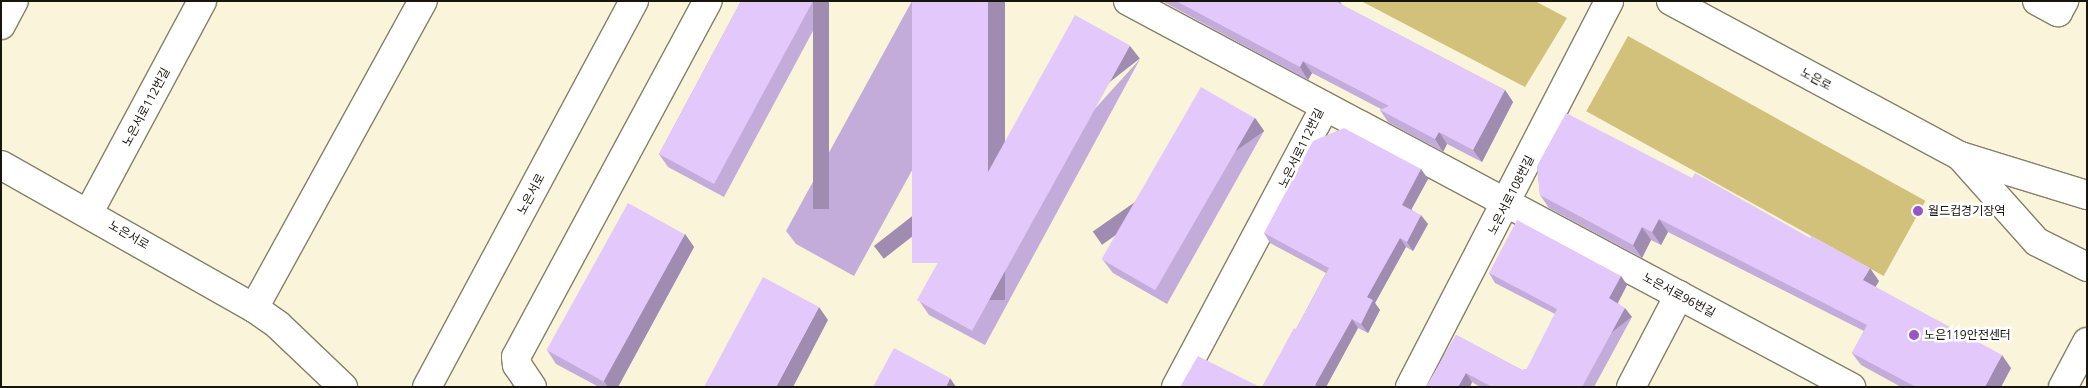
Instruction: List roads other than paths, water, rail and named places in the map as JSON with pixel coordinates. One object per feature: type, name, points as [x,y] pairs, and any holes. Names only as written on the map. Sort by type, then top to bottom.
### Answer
[{"type":"street","points":[[1,25],[14,1]]},
{"type":"street","name":"노은서로112번길","points":[[90,212],[202,1]]},
{"type":"street","points":[[254,308],[423,1]]},
{"type":"street","name":"노은서로","points":[[427,387],[634,1]]},
{"type":"street","points":[[532,387],[517,365],[516,357],[708,1]]},
{"type":"street","name":"노은서로112번길","points":[[1128,1],[1325,106],[1176,387]]},
{"type":"street","name":"노은서로108번길","points":[[1410,387],[1508,202],[1609,1]]},
{"type":"street","name":"노은로","points":[[1671,1],[1960,156],[2087,195]]},
{"type":"street","points":[[2037,1],[2058,12],[2064,1]]},
{"type":"street","name":"노은서로96번길","points":[[1325,106],[1508,202],[1843,385]]},
{"type":"street","name":"노은로","points":[[1960,156],[2037,242],[2087,267]]},
{"type":"street","name":"노은서로","points":[[1,165],[90,212],[254,308],[278,325],[343,387]]},
{"type":"street","points":[[1631,387],[1679,295]]},
{"type":"street","points":[[2062,387],[2087,342]]},
{"type":"place","name":"월드컵경기장역","points":[[1918,211]]},
{"type":"place","name":"노은119안전센터","points":[[1914,335]]}]
